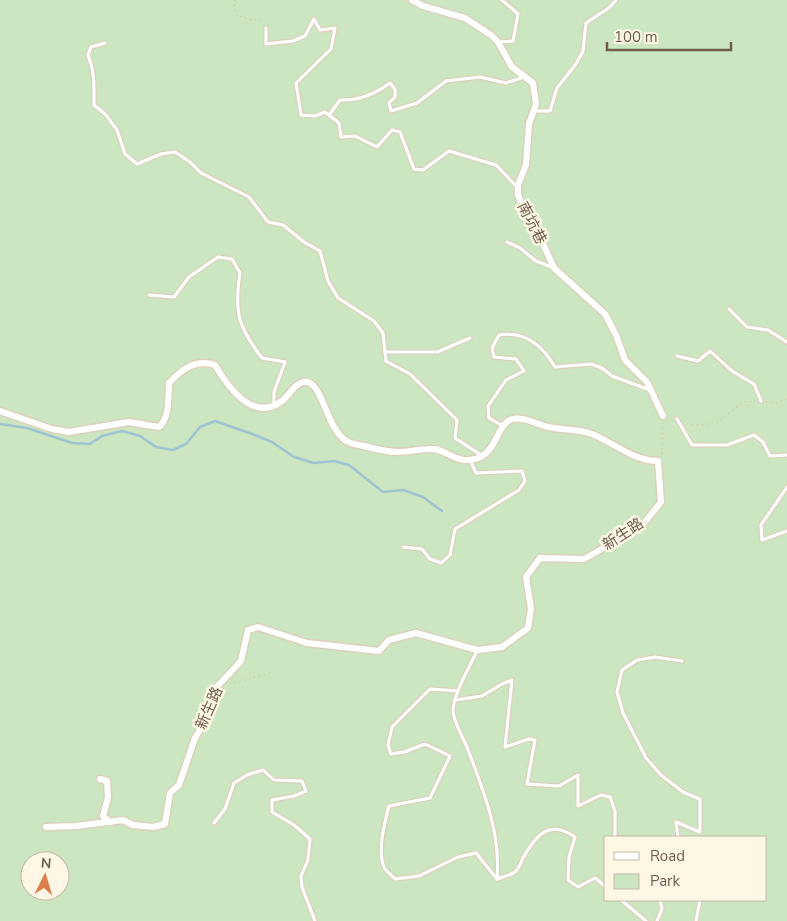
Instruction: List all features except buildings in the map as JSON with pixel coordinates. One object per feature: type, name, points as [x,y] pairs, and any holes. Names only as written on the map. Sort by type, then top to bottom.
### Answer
[{"type":"street","name":"南坑巷","points":[[412,0],[423,6],[465,18],[498,42],[512,67],[533,83],[536,104],[529,124],[526,165],[518,188],[520,200],[536,228],[554,268],[604,314],[616,335],[625,360],[642,376],[663,416]]},
{"type":"street","points":[[0,411],[52,429],[69,432],[129,422],[159,427],[163,424],[166,415],[169,384],[181,371],[193,365],[209,362],[216,365],[222,378],[237,396],[255,407],[266,408],[274,406],[283,400],[295,387],[303,382],[309,382],[320,395],[329,419],[337,432],[347,442],[384,451],[436,449],[464,461],[470,460],[484,456],[490,451],[503,426],[514,418],[522,418],[547,427],[591,433],[624,451],[650,461],[658,461]]},
{"type":"street","name":"新生路","points":[[46,827],[123,820],[133,825],[153,827],[166,824],[170,793],[179,785],[195,738],[206,720],[215,689],[241,661],[248,630],[258,627],[307,643],[379,651],[389,640],[416,633],[477,650],[502,647],[528,628],[531,609],[526,577],[540,558],[584,559],[641,527],[662,502],[658,461]]},
{"type":"street","points":[[100,779],[107,781],[108,797],[102,816],[110,822]]},
{"type":"lane","points":[[498,42],[514,41],[518,14],[502,0]]},
{"type":"lane","points":[[534,111],[550,111],[557,88],[584,51],[586,23],[609,8],[616,0]]},
{"type":"lane","points":[[266,28],[266,44],[293,41],[304,36],[314,18],[320,30],[334,28],[330,49],[296,83],[301,115],[315,116],[324,112],[339,123],[342,137],[355,136],[377,147],[392,130],[400,132],[414,169],[422,170],[449,151],[496,165],[518,188]]},
{"type":"lane","points":[[105,44],[91,47],[88,55],[94,79],[94,105],[117,130],[125,154],[137,164],[161,154],[175,152],[190,162],[201,173],[250,197],[268,222],[283,225],[304,242],[320,251],[328,281],[338,298],[374,321],[383,333],[386,361],[410,374],[457,420],[455,438],[484,456]]},
{"type":"lane","points":[[329,115],[340,100],[353,100],[379,92],[390,83],[395,89],[395,97],[389,103],[391,111],[417,103],[446,81],[480,77],[506,83],[525,77]]},
{"type":"lane","points":[[507,242],[520,248],[536,261],[554,268]]},
{"type":"lane","points":[[149,295],[174,297],[189,277],[218,258],[232,259],[240,274],[237,292],[239,320],[246,338],[262,358],[285,362],[274,392],[274,406]]},
{"type":"lane","points":[[729,308],[747,327],[768,330],[787,342]]},
{"type":"lane","points":[[503,426],[489,418],[488,406],[506,380],[524,371],[516,359],[494,358],[492,348],[499,335],[513,333],[536,343],[546,352],[555,367],[591,364],[602,368],[612,376],[651,390]]},
{"type":"lane","points":[[385,352],[436,352],[470,338]]},
{"type":"lane","points":[[677,356],[698,362],[710,351],[732,371],[754,384],[761,401]]},
{"type":"lane","points":[[677,419],[692,445],[727,445],[754,435],[763,442],[770,456],[787,455]]},
{"type":"lane","points":[[404,547],[422,549],[430,559],[441,563],[450,555],[455,529],[519,490],[525,481],[522,471],[476,473],[470,460]]},
{"type":"lane","points":[[787,487],[761,525],[762,540],[787,531]]},
{"type":"lane","points":[[477,650],[458,691],[453,712],[486,798],[495,830],[498,861],[497,880]]},
{"type":"lane","points":[[678,836],[676,822],[700,832],[700,799],[683,792],[661,775],[646,758],[623,713],[617,692],[622,670],[637,660],[655,657],[682,661]]},
{"type":"lane","points":[[456,700],[482,696],[512,680],[504,747],[529,739],[535,740],[527,784],[559,786],[578,775],[578,806],[601,795],[610,797],[615,811],[615,836]]},
{"type":"lane","points":[[458,691],[430,689],[392,728],[388,745],[391,754],[404,752],[425,744],[450,756],[430,798],[389,806],[383,828],[384,867],[395,878],[419,876],[458,857],[476,853],[497,880]]},
{"type":"lane","points":[[214,823],[226,809],[234,783],[248,775],[263,770],[274,780],[302,781],[306,791],[294,796],[272,800],[272,812],[294,825],[310,839],[308,860],[301,876],[302,887],[316,921]]},
{"type":"lane","points":[[497,880],[516,872],[538,835],[550,829],[567,832],[575,837],[569,858],[568,880],[578,887],[595,878],[604,885]]},
{"type":"lane","points":[[622,901],[646,921]]},
{"type":"lane","points":[[657,921],[662,909],[660,901]]},
{"type":"lane","points":[[696,921],[700,901]]},
{"type":"path","points":[[235,0],[236,15],[252,20],[265,19]]},
{"type":"path","points":[[677,419],[695,425],[709,424],[719,421],[743,402],[761,401],[776,403],[787,399]]},
{"type":"path","points":[[658,461],[663,452],[661,433],[663,416]]},
{"type":"path","points":[[215,689],[270,673]]},
{"type":"green space","points":[[0,0],[787,0],[787,921],[0,921]]},
{"type":"waterway","points":[[0,424],[27,428],[72,443],[90,444],[102,436],[122,431],[140,436],[156,447],[173,450],[186,444],[200,427],[215,421],[272,442],[294,457],[314,463],[334,461],[349,465],[383,492],[403,490],[423,497],[442,511]]}]
